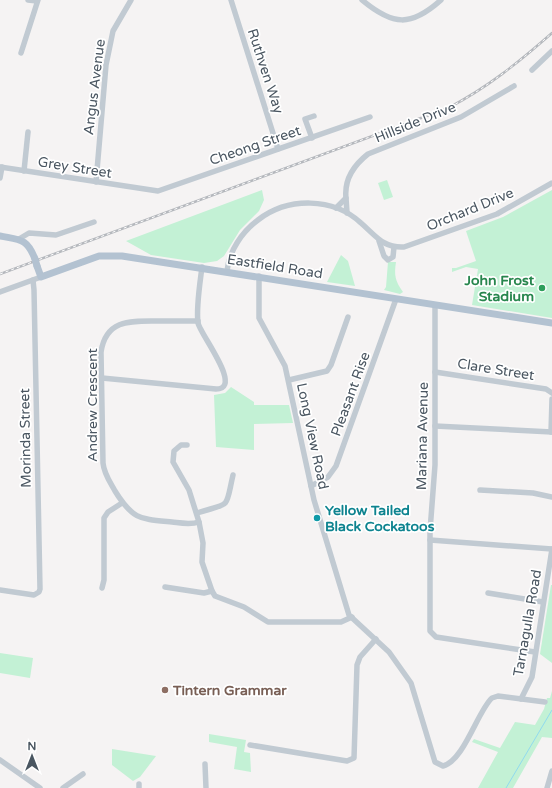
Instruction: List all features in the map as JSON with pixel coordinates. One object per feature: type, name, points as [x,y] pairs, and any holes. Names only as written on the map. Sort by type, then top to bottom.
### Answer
[{"type":"main road","points":[[0,236],[19,240],[28,245],[41,277]]},
{"type":"main road","name":"Eastfield Road","points":[[41,277],[92,258],[109,255],[202,267],[552,323]]},
{"type":"street","points":[[20,53],[37,1],[28,0]]},
{"type":"street","name":"Angus Avenue","points":[[96,182],[106,65],[114,31],[131,0]]},
{"type":"street","name":"Ruthven Way","points":[[231,0],[278,149]]},
{"type":"street","points":[[362,0],[381,14],[402,21],[418,17],[428,12],[441,0]]},
{"type":"street","points":[[532,70],[552,51]]},
{"type":"street","name":"Hillside Drive","points":[[347,213],[346,185],[349,176],[368,154],[460,117],[514,86]]},
{"type":"street","points":[[312,138],[305,119],[314,116]]},
{"type":"street","name":"Cheong Street","points":[[147,190],[158,191],[246,162],[278,149],[370,118]]},
{"type":"street","points":[[24,171],[28,132]]},
{"type":"street","points":[[0,178],[1,167]]},
{"type":"street","name":"Grey Street","points":[[1,167],[147,190]]},
{"type":"street","name":"Orchard Drive","points":[[394,247],[404,247],[482,220],[514,205],[552,183]]},
{"type":"street","points":[[336,208],[346,198]]},
{"type":"street","points":[[227,271],[230,259],[238,241],[253,224],[280,208],[303,203],[316,203],[336,208],[347,213],[361,223],[379,241],[394,247],[392,258],[388,260],[384,256],[379,241]]},
{"type":"street","points":[[19,240],[29,233],[56,235],[94,222]]},
{"type":"street","points":[[102,378],[216,390],[222,388],[226,382],[226,377],[198,321],[202,267]]},
{"type":"street","name":"Long View Road","points":[[259,276],[259,318],[285,366],[311,486],[349,615],[390,652],[411,683],[433,758],[438,765],[443,766],[448,764],[466,742],[490,699],[498,696],[545,702]]},
{"type":"street","points":[[0,292],[41,277]]},
{"type":"street","name":"Morinda Street","points":[[0,590],[32,595],[37,594],[40,590],[33,280]]},
{"type":"street","name":"Pleasant Rise","points":[[311,486],[328,477],[336,466],[396,299]]},
{"type":"street","name":"Mariana Avenue","points":[[435,305],[435,465],[430,540],[430,629],[432,634],[436,637],[535,652]]},
{"type":"street","points":[[289,380],[320,374],[329,369],[348,317]]},
{"type":"street","name":"Andrew Crescent","points":[[198,321],[130,321],[115,327],[106,336],[102,346],[102,378],[104,468],[107,477],[122,503],[130,512],[143,519],[192,524],[199,522]]},
{"type":"street","name":"Clare Street","points":[[435,372],[546,389],[552,393]]},
{"type":"street","points":[[435,426],[551,432],[552,399]]},
{"type":"street","points":[[188,445],[181,445],[174,450],[173,462],[189,490],[197,513],[203,542],[202,562],[212,592],[216,596],[244,607],[268,622],[341,622],[352,617]]},
{"type":"street","points":[[197,513],[221,506],[228,501],[233,475]]},
{"type":"street","points":[[480,490],[533,493],[552,497]]},
{"type":"street","points":[[102,588],[104,580],[104,518],[108,512],[122,503]]},
{"type":"street","points":[[430,540],[552,550]]},
{"type":"street","name":"Tarnagulla Road","points":[[521,699],[532,677],[552,550]]},
{"type":"street","points":[[165,587],[204,593],[212,592]]},
{"type":"street","points":[[488,593],[543,602]]},
{"type":"street","points":[[249,746],[347,761],[354,758],[358,662],[360,657],[376,639]]},
{"type":"street","points":[[0,760],[40,788]]},
{"type":"street","points":[[205,764],[206,788]]},
{"type":"street","points":[[547,788],[552,770]]},
{"type":"street","points":[[63,788],[83,774]]},
{"type":"green space","points":[[387,180],[393,197],[384,200],[378,183]]},
{"type":"green space","points":[[262,190],[264,200],[259,211],[240,230],[224,256],[217,261],[204,263],[151,255],[126,241]]},
{"type":"green space","points":[[552,190],[552,318],[472,305],[478,269],[466,267],[452,272],[452,268],[476,261],[466,231],[503,217]]},
{"type":"green space","points":[[341,255],[348,261],[355,286],[327,282]]},
{"type":"green space","points":[[388,262],[396,262],[396,278],[403,292],[400,294],[384,290],[386,287]]},
{"type":"green space","points":[[231,387],[254,402],[254,405],[289,405],[293,423],[254,424],[254,450],[216,447],[214,395],[225,393]]},
{"type":"green space","points":[[552,585],[552,663],[540,654]]},
{"type":"green space","points":[[0,653],[33,658],[30,678],[0,673]]},
{"type":"green space","points":[[552,691],[552,738],[542,737],[513,788],[478,788],[498,752],[472,742],[474,739],[500,748],[515,722],[535,725],[544,709],[547,698],[550,698]]},
{"type":"green space","points":[[209,734],[246,740],[244,752],[250,753],[251,772],[234,769],[237,747],[209,742]]},
{"type":"green space","points":[[112,749],[156,756],[140,777],[133,781],[112,765]]},
{"type":"waterway","points":[[506,788],[552,710]]},
{"type":"railway","points":[[0,274],[448,108],[476,92],[502,74],[552,33]]},
{"type":"place","name":"John Frost Stadium","points":[[542,288]]},
{"type":"place","name":"Yellow Tailed Black Cockatoos","points":[[317,518]]},
{"type":"place","name":"Tintern Grammar","points":[[165,690]]}]
